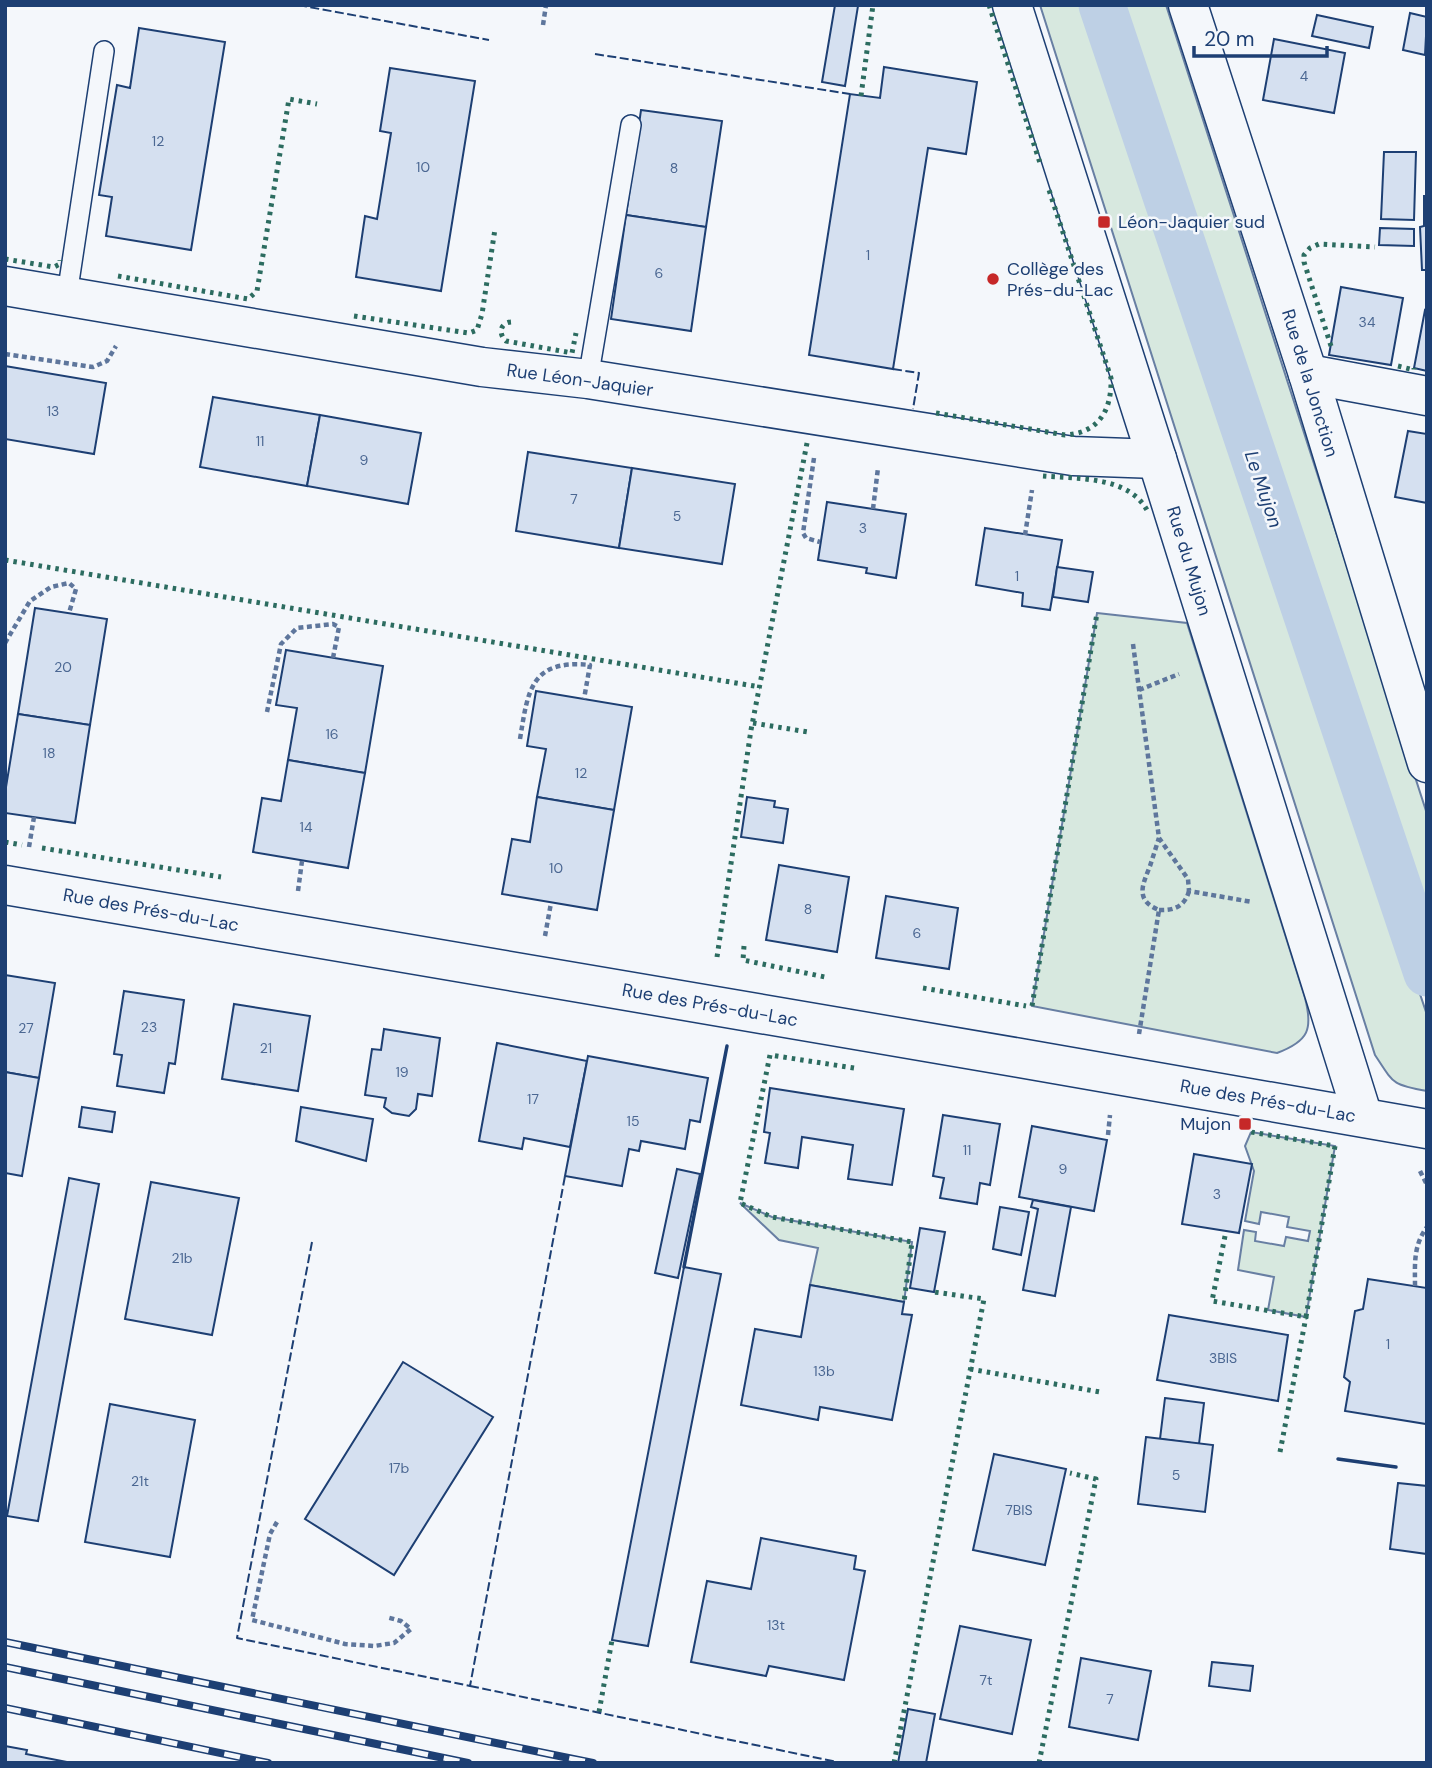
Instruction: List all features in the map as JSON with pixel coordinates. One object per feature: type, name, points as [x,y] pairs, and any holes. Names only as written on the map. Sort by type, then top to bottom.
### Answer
[{"type":"street","name":"Rue du Mujon","points":[[1012,5],[1363,1117]]},
{"type":"street","name":"Rue de la Jonction","points":[[1188,5],[1308,374],[1427,763]]},
{"type":"street","name":"Rue Léon-Jaquier","points":[[5,286],[482,367],[588,379],[1073,456],[1157,459]]},
{"type":"street","points":[[1308,374],[1427,396]]},
{"type":"street","name":"Rue des Prés-du-Lac","points":[[5,885],[1420,1127]]},
{"type":"lane","points":[[67,295],[104,51]]},
{"type":"lane","points":[[588,379],[631,125]]},
{"type":"path","points":[[543,25],[547,5]]},
{"type":"path","points":[[5,354],[93,367],[107,361],[117,344],[131,307]]},
{"type":"path","points":[[820,415],[803,533],[806,538],[820,542]]},
{"type":"path","points":[[5,643],[30,601],[51,587],[69,583],[76,589],[69,613]]},
{"type":"path","points":[[267,712],[281,644],[297,628],[334,624],[340,627],[334,658]]},
{"type":"path","points":[[1133,644],[1159,838],[1142,887],[1145,899],[1154,908],[1168,911],[1179,907],[1187,897],[1188,879],[1159,838]]},
{"type":"path","points":[[520,739],[527,697],[535,681],[548,670],[574,664],[590,665],[584,699]]},
{"type":"path","points":[[28,853],[34,817]]},
{"type":"path","points":[[298,895],[302,861]]},
{"type":"path","points":[[1189,891],[1254,902]]},
{"type":"path","points":[[545,936],[551,903]]},
{"type":"path","points":[[1139,1034],[1159,910]]},
{"type":"path","points":[[1415,1286],[1415,1260],[1419,1237],[1427,1227]]},
{"type":"path","points":[[277,1522],[270,1534],[251,1620],[345,1643],[374,1646],[394,1643],[411,1629],[401,1621],[386,1617]]},
{"type":"shaded area","points":[[1040,5],[1089,5],[1427,1015],[1427,1091],[1395,1082],[1375,1055]]},
{"type":"shaded area","points":[[1117,5],[1166,5],[1427,814],[1427,939]]},
{"type":"shaded area","points":[[1097,613],[1187,623],[1305,998],[1308,1018],[1306,1033],[1296,1044],[1277,1053],[1032,1006]]},
{"type":"shaded area","points":[[1251,1132],[1335,1146],[1306,1317],[1268,1310],[1274,1277],[1238,1270],[1244,1230],[1256,1232],[1255,1241],[1284,1246],[1286,1237],[1308,1241],[1310,1231],[1287,1227],[1289,1217],[1261,1212],[1259,1224],[1245,1221],[1254,1171],[1245,1146]]},
{"type":"shaded area","points":[[740,1203],[772,1217],[912,1242],[904,1302],[810,1285],[818,1248],[779,1240]]},
{"type":"building","points":[[835,5],[858,6],[845,86],[822,82]]},
{"type":"building","points":[[1410,13],[1427,17],[1425,55],[1403,50]]},
{"type":"building","points":[[1317,15],[1373,27],[1369,48],[1312,36]]},
{"type":"building","points":[[139,28],[225,42],[191,250],[106,236],[112,197],[99,195],[117,85],[130,88]]},
{"type":"building","points":[[1274,39],[1345,53],[1334,113],[1263,100]]},
{"type":"building","points":[[884,67],[977,82],[966,154],[928,148],[893,369],[809,355],[850,94],[880,98]]},
{"type":"building","points":[[390,68],[475,81],[441,291],[356,277],[365,216],[377,219],[391,133],[380,131]]},
{"type":"building","points":[[641,110],[722,121],[706,227],[626,215]]},
{"type":"building","points":[[1384,152],[1416,152],[1414,220],[1381,219]]},
{"type":"building","points":[[1424,196],[1427,196],[1427,270],[1422,270],[1420,227],[1424,226]]},
{"type":"building","points":[[626,215],[706,227],[691,331],[611,319]]},
{"type":"building","points":[[1380,228],[1414,229],[1414,246],[1379,245]]},
{"type":"building","points":[[1341,287],[1403,298],[1391,365],[1329,355]]},
{"type":"building","points":[[1425,310],[1427,311],[1427,371],[1414,368]]},
{"type":"building","points":[[5,366],[106,383],[94,454],[5,439]]},
{"type":"building","points":[[213,397],[320,415],[307,486],[200,467]]},
{"type":"building","points":[[320,415],[421,433],[408,504],[307,486]]},
{"type":"building","points":[[1408,431],[1427,434],[1427,503],[1395,497]]},
{"type":"building","points":[[528,452],[632,468],[619,548],[516,531]]},
{"type":"building","points":[[632,468],[735,484],[722,564],[619,548]]},
{"type":"building","points":[[827,502],[906,514],[896,578],[866,573],[867,568],[818,560]]},
{"type":"building","points":[[985,528],[1062,540],[1050,610],[1022,606],[1023,593],[976,585]]},
{"type":"building","points":[[1057,567],[1093,572],[1088,602],[1053,597]]},
{"type":"building","points":[[35,608],[107,619],[90,725],[18,714]]},
{"type":"building","points":[[286,650],[383,666],[365,773],[288,760],[297,708],[276,705]]},
{"type":"building","points":[[536,691],[632,707],[614,810],[537,797],[546,749],[527,746]]},
{"type":"building","points":[[18,714],[90,725],[75,823],[5,813],[5,793]]},
{"type":"building","points":[[288,760],[365,773],[348,868],[253,852],[262,798],[281,801]]},
{"type":"building","points":[[537,797],[614,810],[597,910],[502,894],[512,839],[530,842]]},
{"type":"building","points":[[747,797],[775,801],[774,807],[788,809],[783,843],[741,837]]},
{"type":"building","points":[[779,865],[849,877],[837,952],[766,940]]},
{"type":"building","points":[[886,896],[958,908],[949,969],[876,958]]},
{"type":"building","points":[[5,975],[55,983],[39,1078],[5,1072]]},
{"type":"building","points":[[124,991],[184,1000],[175,1064],[169,1063],[164,1093],[117,1086],[122,1055],[114,1054]]},
{"type":"building","points":[[234,1004],[310,1016],[298,1091],[222,1079]]},
{"type":"building","points":[[384,1029],[440,1038],[432,1096],[418,1094],[416,1109],[409,1116],[392,1113],[384,1107],[386,1098],[365,1095],[372,1049],[381,1050]]},
{"type":"building","points":[[497,1043],[587,1061],[570,1147],[524,1138],[522,1149],[479,1141]]},
{"type":"building","points":[[588,1056],[708,1078],[700,1122],[690,1120],[685,1149],[641,1141],[639,1151],[629,1149],[622,1186],[565,1176]]},
{"type":"building","points":[[5,1072],[39,1078],[22,1176],[5,1173]]},
{"type":"building","points":[[770,1088],[904,1109],[892,1185],[848,1179],[853,1145],[802,1137],[798,1168],[765,1163],[770,1133],[764,1132]]},
{"type":"building","points":[[82,1107],[115,1112],[112,1132],[79,1127]]},
{"type":"building","points":[[301,1107],[373,1119],[366,1161],[296,1141]]},
{"type":"building","points":[[943,1115],[1000,1124],[990,1185],[980,1183],[977,1204],[940,1198],[944,1178],[933,1176]]},
{"type":"building","points":[[1032,1126],[1107,1140],[1094,1211],[1019,1197]]},
{"type":"building","points":[[1194,1154],[1252,1164],[1239,1233],[1182,1224]]},
{"type":"building","points":[[677,1169],[700,1174],[678,1278],[655,1273]]},
{"type":"building","points":[[69,1178],[99,1184],[38,1521],[7,1516]]},
{"type":"building","points":[[151,1182],[239,1198],[212,1335],[125,1319]]},
{"type":"building","points":[[1033,1200],[1071,1207],[1055,1296],[1023,1290],[1038,1209],[1031,1207]]},
{"type":"building","points":[[1000,1207],[1029,1212],[1021,1255],[993,1249]]},
{"type":"building","points":[[920,1228],[945,1232],[934,1292],[910,1288]]},
{"type":"building","points":[[684,1267],[721,1274],[648,1646],[612,1640]]},
{"type":"building","points":[[1368,1279],[1427,1288],[1426,1424],[1345,1411],[1350,1382],[1344,1377],[1355,1311],[1363,1309]]},
{"type":"building","points":[[810,1285],[904,1302],[902,1314],[912,1315],[892,1420],[820,1407],[818,1420],[741,1405],[755,1329],[801,1337]]},
{"type":"building","points":[[1169,1315],[1288,1335],[1278,1401],[1157,1380]]},
{"type":"building","points":[[403,1362],[493,1417],[394,1575],[305,1519]]},
{"type":"building","points":[[1165,1398],[1204,1403],[1199,1444],[1160,1439]]},
{"type":"building","points":[[110,1404],[195,1420],[170,1557],[85,1542]]},
{"type":"building","points":[[1146,1437],[1213,1445],[1205,1512],[1138,1504]]},
{"type":"building","points":[[994,1454],[1066,1469],[1045,1565],[973,1550]]},
{"type":"building","points":[[1398,1483],[1427,1486],[1427,1554],[1390,1549]]},
{"type":"building","points":[[761,1538],[856,1556],[854,1569],[865,1571],[844,1680],[769,1666],[766,1676],[691,1662],[707,1581],[751,1589]]},
{"type":"building","points":[[960,1626],[1031,1640],[1012,1734],[940,1719]]},
{"type":"building","points":[[1081,1658],[1151,1671],[1138,1740],[1069,1727]]},
{"type":"building","points":[[1212,1662],[1253,1666],[1250,1691],[1209,1686]]},
{"type":"building","points":[[908,1709],[935,1714],[926,1763],[898,1763]]},
{"type":"building","points":[[5,1746],[27,1750],[26,1754],[72,1763],[5,1763]]},
{"type":"waterway","name":"Le Mujon","points":[[1102,5],[1427,973]]},
{"type":"railway","points":[[5,1642],[593,1763]]},
{"type":"railway","points":[[5,1667],[468,1763]]},
{"type":"railway","points":[[5,1708],[268,1763]]},
{"type":"hedge","points":[[861,96],[873,5]]},
{"type":"hedge","points":[[989,5],[1040,163]]},
{"type":"hedge","points":[[118,276],[248,299],[257,291],[289,99],[317,104]]},
{"type":"hedge","points":[[936,413],[1065,435],[1087,430],[1095,425],[1106,410],[1111,378],[1049,190]]},
{"type":"hedge","points":[[354,316],[469,333],[477,330],[482,314],[495,229]]},
{"type":"hedge","points":[[1331,346],[1304,255],[1319,244],[1375,247]]},
{"type":"hedge","points":[[5,259],[54,267],[60,264],[60,260]]},
{"type":"hedge","points":[[511,322],[504,324],[501,329],[506,341],[572,353],[576,333]]},
{"type":"hedge","points":[[1398,366],[1414,368]]},
{"type":"hedge","points":[[717,957],[751,730],[808,438]]},
{"type":"hedge","points":[[1043,476],[1087,479],[1116,486],[1140,500],[1148,512]]},
{"type":"hedge","points":[[5,560],[760,687]]},
{"type":"hedge","points":[[1032,1006],[1097,613]]},
{"type":"hedge","points":[[753,723],[808,732]]},
{"type":"hedge","points":[[5,842],[22,845]]},
{"type":"hedge","points":[[42,848],[221,877]]},
{"type":"hedge","points":[[744,946],[743,960],[825,977]]},
{"type":"hedge","points":[[923,988],[1026,1006]]},
{"type":"hedge","points":[[854,1068],[770,1055],[740,1203],[772,1217],[912,1242],[904,1302]]},
{"type":"hedge","points":[[1225,1236],[1212,1301],[1306,1317],[1335,1146],[1251,1132]]},
{"type":"hedge","points":[[894,1763],[984,1299],[934,1292]]},
{"type":"hedge","points":[[1280,1452],[1306,1317]]},
{"type":"hedge","points":[[970,1369],[1100,1392]]},
{"type":"hedge","points":[[1039,1763],[1096,1479],[1070,1473]]},
{"type":"hedge","points":[[599,1712],[612,1640]]},
{"type":"fence","points":[[298,5],[489,40]]},
{"type":"fence","points":[[595,54],[850,94]]},
{"type":"fence","points":[[893,369],[919,373],[913,409]]},
{"type":"fence","points":[[312,1242],[237,1638],[470,1686],[565,1176]]},
{"type":"fence","points":[[470,1686],[842,1763]]},
{"type":"wall","points":[[684,1267],[727,1046]]},
{"type":"wall","points":[[1338,1459],[1396,1467]]},
{"type":"place","name":"Léon-Jaquier sud","points":[[1104,222]]},
{"type":"place","name":"Collège des Prés-du-Lac","points":[[993,279]]},
{"type":"place","name":"Mujon","points":[[1245,1124]]}]
